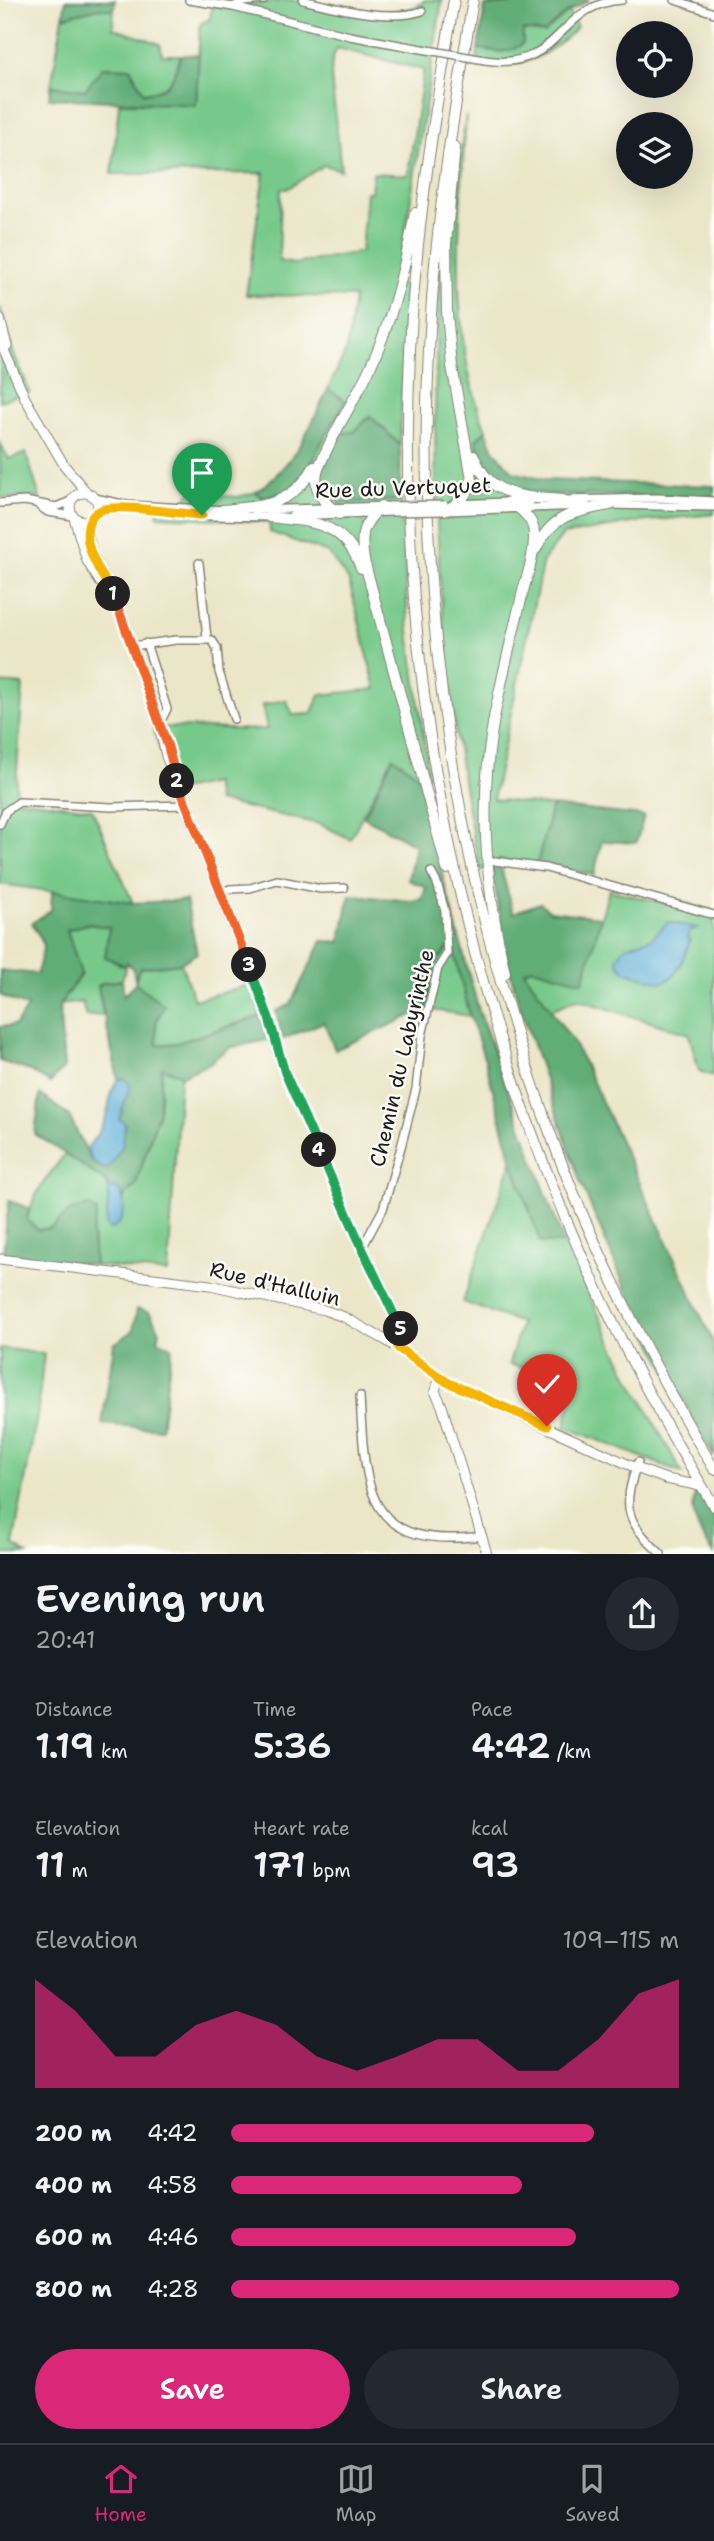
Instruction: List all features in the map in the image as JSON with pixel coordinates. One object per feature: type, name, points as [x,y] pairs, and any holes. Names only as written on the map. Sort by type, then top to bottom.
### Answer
[{"type":"highway","points":[[454,0],[430,147],[415,272],[408,383],[408,498],[414,609],[425,707],[445,830],[467,928],[504,1055]]},
{"type":"highway","points":[[473,0],[439,218],[429,335],[426,461],[431,583],[445,714],[467,844],[489,939],[525,1059],[559,1154],[605,1263],[650,1356],[714,1469]]},
{"type":"highway","points":[[444,508],[457,504],[468,492],[472,479],[450,354],[446,281],[448,220],[458,123],[457,90]]},
{"type":"highway","points":[[223,510],[270,504],[293,494],[310,475],[343,418],[372,363],[392,309],[405,264],[422,174],[430,147]]},
{"type":"highway","points":[[460,414],[479,469],[491,483],[519,496],[563,500]]},
{"type":"highway","points":[[339,514],[318,494],[316,476],[343,418]]},
{"type":"highway","points":[[509,502],[519,508],[534,529],[528,569],[493,725],[485,813],[492,912],[525,1059]]},
{"type":"highway","points":[[528,569],[541,538],[555,522],[577,512],[610,505]]},
{"type":"highway","points":[[385,509],[363,528],[361,542],[475,975],[542,1163],[600,1298],[652,1400],[714,1506]]},
{"type":"highway","points":[[269,517],[309,522],[337,532],[353,550],[374,598]]},
{"type":"main road","points":[[0,320],[12,359],[35,412]]},
{"type":"main road","points":[[0,341],[16,380],[74,488],[69,509],[89,566],[120,613]]},
{"type":"main road","points":[[64,465],[98,506],[87,531],[90,550],[120,613],[158,719],[166,756],[265,1007],[285,1073],[402,1332],[398,1348]]},
{"type":"main road","points":[[72,500],[80,494],[91,496]]},
{"type":"main road","points":[[74,517],[81,522],[93,517]]},
{"type":"main road","name":"Rue d'Halluin","points":[[0,1259],[210,1285],[308,1306],[344,1317],[398,1348],[450,1383],[666,1479],[696,1485],[637,1465]]},
{"type":"main road","points":[[387,1342],[395,1328],[393,1312]]},
{"type":"main road","points":[[439,1377],[435,1391],[442,1406],[487,1554]]},
{"type":"main road","points":[[442,1406],[443,1395],[450,1383]]},
{"type":"street","points":[[189,0],[233,7],[350,36],[485,60],[508,61],[531,56],[553,41],[588,8],[608,1],[622,0]]},
{"type":"street","points":[[233,7],[243,2],[264,0]]},
{"type":"street","points":[[303,0],[350,11],[403,14],[422,11]]},
{"type":"street","points":[[675,0],[714,13]]},
{"type":"street","name":"Rue du Vertuquet","points":[[91,496],[127,505],[223,510],[610,505],[714,507]]},
{"type":"street","name":"Rue du Vertuquet","points":[[457,504],[658,498],[714,501]]},
{"type":"street","points":[[0,503],[25,501],[56,507],[72,500]]},
{"type":"street","points":[[35,503],[45,511],[74,517]]},
{"type":"street","name":"Rue du Vertuquet","points":[[93,517],[111,508],[211,516],[269,517],[385,509]]},
{"type":"street","points":[[199,562],[207,638]]},
{"type":"street","points":[[132,646],[207,638],[214,641],[219,672],[233,719]]},
{"type":"street","points":[[146,643],[167,709],[167,714],[158,719]]},
{"type":"street","points":[[0,824],[9,808],[19,802],[119,807],[186,806]]},
{"type":"street","points":[[495,861],[546,868],[714,915]]},
{"type":"street","name":"Chemin du Labyrinthe","points":[[362,1248],[380,1217],[398,1160],[414,1098],[422,1036],[438,968],[447,954],[445,911],[431,872]]},
{"type":"street","points":[[220,893],[277,880],[321,889],[344,888]]},
{"type":"street","points":[[360,1396],[363,1457],[372,1496],[380,1511],[396,1526],[418,1536],[482,1536]]},
{"type":"street","points":[[637,1465],[629,1495],[630,1516],[636,1529],[661,1554]]},
{"type":"green space","points":[[66,0],[115,0],[114,10],[99,8],[63,17]]},
{"type":"green space","points":[[293,0],[346,13],[377,16],[379,10],[404,10],[425,0],[442,0],[404,241],[395,281],[406,286],[400,445],[370,416],[354,432],[336,503],[401,500],[408,624],[429,776],[420,777],[393,757],[350,839],[320,824],[217,801],[214,783],[175,791],[153,728],[267,729],[262,705],[286,700],[293,715],[311,714],[320,695],[376,689],[349,581],[328,553],[270,532],[269,522],[158,516],[156,502],[183,504],[189,493],[238,497],[256,492],[263,497],[311,467],[319,447],[346,401],[328,389],[346,351],[354,297],[246,295],[264,173],[112,174],[119,103],[196,104],[200,24],[210,19],[213,1],[250,4]],"holes":[[[337,48],[424,70],[408,175],[373,173],[371,192],[366,192],[361,252],[294,264],[279,261],[281,189],[287,189],[324,165],[341,170],[331,75],[332,60]]]},
{"type":"green space","points":[[548,0],[590,0],[569,11],[544,33],[523,30],[523,43],[518,47],[502,51],[478,49],[485,6]]},
{"type":"green space","points":[[99,8],[114,10],[113,28],[160,44],[162,55],[181,55],[173,77],[166,86],[144,93],[130,68],[103,67],[85,90],[51,86],[63,17]]},
{"type":"green space","points":[[569,11],[577,27],[543,54],[508,64],[477,64],[478,49],[503,52],[523,30],[544,33]]},
{"type":"green space","points":[[181,55],[199,55],[196,105],[49,98],[51,86],[85,90],[103,67],[130,68],[144,93],[161,89],[170,82]]},
{"type":"green space","points":[[466,116],[459,275],[465,354],[473,392],[486,430],[476,440],[483,466],[548,494],[714,497],[714,514],[638,522],[563,535],[543,561],[493,799],[552,806],[537,864],[499,860],[492,868],[480,870],[465,796],[445,646],[436,495],[435,419],[440,267],[451,263],[454,194]]},
{"type":"green space","points":[[0,307],[13,352],[30,392],[0,401]]},
{"type":"green space","points":[[328,389],[346,401],[310,464],[293,486],[263,498],[256,492],[290,459],[307,433]]},
{"type":"green space","points":[[370,416],[400,445],[401,500],[336,503],[322,493],[319,474],[342,433],[354,432]]},
{"type":"green space","points":[[486,430],[494,450],[513,472],[545,480],[714,486],[714,497],[548,494],[511,488],[493,478],[483,466],[476,440]]},
{"type":"green space","points":[[0,443],[9,459],[26,453],[40,498],[0,498]]},
{"type":"green space","points":[[0,683],[23,685],[17,799],[92,809],[133,903],[0,884]]},
{"type":"green space","points":[[393,757],[420,777],[444,882],[479,1011],[564,1243],[541,1243],[512,1161],[452,944],[434,965],[426,1009],[335,1050],[324,1022],[283,1039],[276,1011],[290,1005],[322,941],[340,942],[350,895],[412,901],[422,899],[426,887],[408,880],[415,845],[364,817]]},
{"type":"green space","points":[[552,806],[644,816],[636,843],[602,841],[594,875],[537,864]]},
{"type":"green space","points":[[499,860],[513,913],[540,903],[550,911],[601,917],[583,982],[533,968],[524,971],[572,1040],[585,1065],[714,1344],[714,1457],[665,1368],[622,1280],[580,1181],[519,1004],[506,956],[492,868]]},
{"type":"green space","points":[[609,890],[665,903],[667,896],[714,912],[714,1076],[699,1071],[689,1034],[577,999],[551,1010],[523,970],[533,968],[583,981]]},
{"type":"green space","points":[[52,891],[133,903],[186,900],[197,953],[181,963],[140,968],[135,979],[133,969],[127,962],[126,966],[105,957],[109,927],[86,924],[67,930],[81,974],[59,1005],[64,1068],[50,1083],[30,1071],[0,1061],[0,1027],[16,1025],[27,1007],[0,995],[0,970],[37,974],[44,945],[32,923],[51,910]]},
{"type":"green space","points":[[86,924],[109,927],[119,965],[126,966],[122,980],[98,986],[103,1015],[86,1016],[82,1002],[59,1005],[81,974],[67,930]]},
{"type":"green space","points":[[452,944],[470,1016],[427,1009],[434,965]]},
{"type":"green space","points":[[181,963],[194,1000],[250,985],[261,1016],[177,1043],[156,1045],[156,1023],[163,1005],[135,983],[139,968]]},
{"type":"green space","points":[[122,980],[124,996],[135,983],[164,1005],[156,1023],[157,1045],[177,1043],[261,1016],[268,1040],[229,1048],[208,1064],[180,1077],[180,1074],[162,1068],[159,1111],[136,1184],[124,1197],[118,1189],[109,1188],[106,1181],[35,1134],[40,1094],[69,1116],[92,1162],[119,1119],[130,1086],[125,1079],[118,1079],[98,986]]},
{"type":"green space","points":[[162,1068],[180,1074],[168,1273],[94,1265],[92,1234],[97,1212],[70,1211],[51,1228],[38,1230],[27,1220],[29,1211],[42,1185],[65,1154],[106,1182],[109,1188],[106,1226],[122,1219],[124,1197],[136,1184],[159,1111]]},
{"type":"green space","points":[[512,1161],[541,1243],[564,1243],[627,1373],[682,1473],[565,1427],[575,1383],[509,1364],[521,1323],[463,1302]]},
{"type":"green space","points":[[9,1201],[29,1208],[27,1220],[38,1230],[51,1228],[70,1211],[88,1206],[97,1212],[92,1234],[94,1265],[3,1254]]},
{"type":"green space","points":[[137,1309],[149,1312],[160,1331],[158,1340],[172,1347],[161,1429],[102,1424],[114,1344],[133,1331]]},
{"type":"green space","points":[[0,1348],[44,1354],[37,1416],[13,1545],[27,1554],[0,1554]]},
{"type":"green space","points":[[697,1490],[714,1518],[714,1554],[696,1524],[693,1507]]},
{"type":"water","points":[[668,922],[698,928],[690,931],[690,941],[684,957],[672,977],[660,982],[622,968],[617,958],[625,947],[652,938]]},
{"type":"water","points":[[118,1079],[125,1079],[130,1086],[119,1119],[125,1123],[123,1145],[108,1169],[94,1163],[87,1149],[106,1118],[112,1091]]},
{"type":"water","points":[[109,1188],[118,1189],[124,1205],[120,1221],[111,1229],[106,1226]]},
{"type":"route","points":[[202,515],[104,509],[89,522],[88,540],[95,563],[117,603],[168,747],[179,788],[265,1007],[285,1073],[342,1205],[401,1327],[402,1339],[398,1348],[447,1382],[547,1426]]}]
